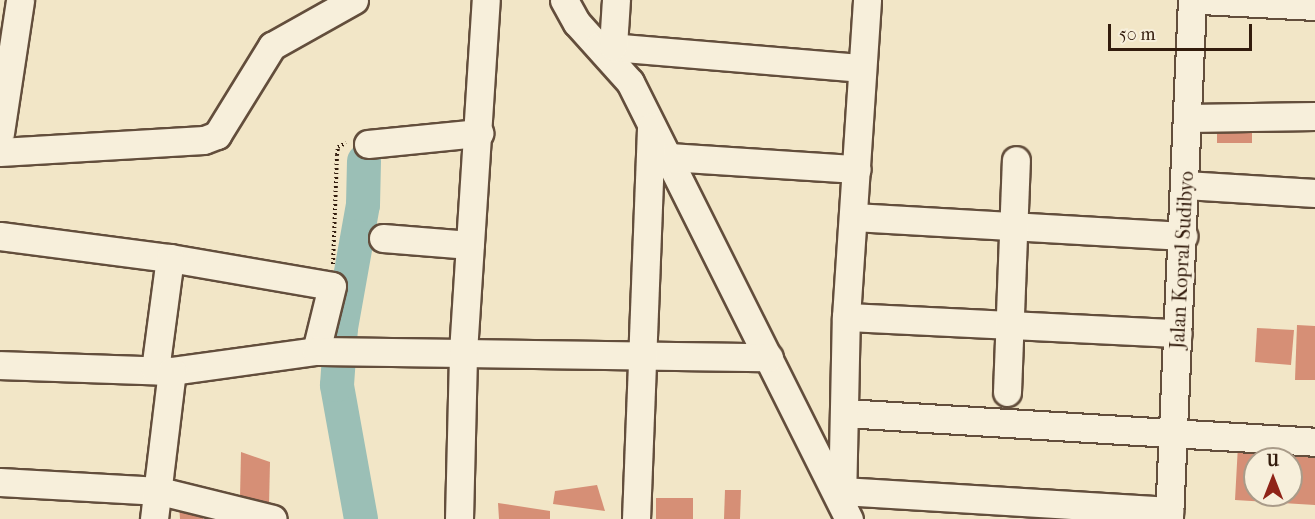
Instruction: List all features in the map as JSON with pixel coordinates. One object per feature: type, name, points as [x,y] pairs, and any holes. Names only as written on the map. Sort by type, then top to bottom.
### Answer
[{"type":"street","points":[[0,133],[20,0]]},
{"type":"street","points":[[0,152],[204,140],[217,135],[264,55],[281,40],[307,24],[354,0]]},
{"type":"street","points":[[459,519],[463,352],[486,0]]},
{"type":"street","points":[[564,0],[577,23],[606,46],[630,82],[845,505]]},
{"type":"street","points":[[606,46],[616,0]]},
{"type":"street","points":[[845,505],[846,317],[867,0]]},
{"type":"street","name":"Jalan Kopral Sudibyo","points":[[1169,515],[1192,0]]},
{"type":"street","points":[[1201,0],[1315,6]]},
{"type":"street","points":[[606,46],[861,68]]},
{"type":"street","points":[[1188,118],[1315,116]]},
{"type":"street","points":[[636,519],[651,126]]},
{"type":"street","points":[[368,144],[478,133]]},
{"type":"street","points":[[669,157],[857,169]]},
{"type":"street","points":[[1007,392],[1016,160]]},
{"type":"street","points":[[1185,185],[1315,193]]},
{"type":"street","points":[[854,217],[1012,228],[1183,236]]},
{"type":"street","points":[[0,236],[170,258],[332,286],[327,350]]},
{"type":"street","points":[[383,238],[470,245]]},
{"type":"street","points":[[154,519],[160,491],[163,370],[170,258]]},
{"type":"street","points":[[846,317],[1009,323],[1178,333]]},
{"type":"street","points":[[0,365],[163,370],[327,350],[642,358],[769,357]]},
{"type":"street","points":[[844,413],[1315,442]]},
{"type":"street","points":[[0,482],[160,491],[273,519]]},
{"type":"street","points":[[845,505],[1169,515]]},
{"type":"path","points":[[332,286],[338,147],[342,142],[368,144]]},
{"type":"building","points":[[1217,123],[1252,123],[1252,143],[1217,143]]},
{"type":"building","points":[[1297,325],[1315,326],[1315,380],[1295,380]]},
{"type":"building","points":[[1257,328],[1294,330],[1291,365],[1255,362]]},
{"type":"building","points":[[1238,445],[1269,447],[1243,447],[1243,500],[1235,500]]},
{"type":"building","points":[[1303,449],[1315,450],[1315,505],[1303,504]]},
{"type":"building","points":[[241,452],[270,462],[269,506],[240,497]]},
{"type":"building","points":[[597,485],[605,511],[553,504],[555,491]]},
{"type":"building","points":[[725,490],[741,490],[740,519],[724,519]]},
{"type":"building","points":[[656,498],[693,498],[693,519],[656,519]]},
{"type":"building","points":[[179,502],[204,510],[203,519],[180,519]]},
{"type":"building","points":[[498,503],[550,511],[550,519],[499,519]]},
{"type":"waterway","points":[[361,519],[337,385],[341,328],[363,205],[364,161]]}]
